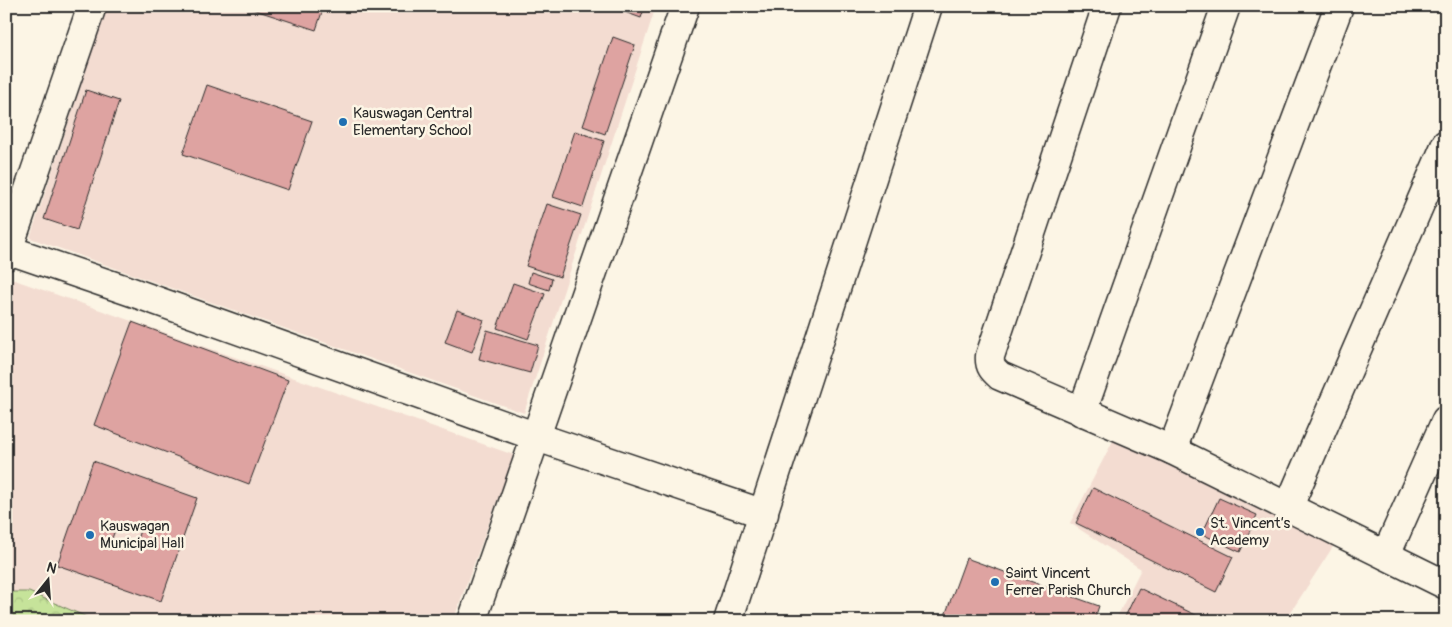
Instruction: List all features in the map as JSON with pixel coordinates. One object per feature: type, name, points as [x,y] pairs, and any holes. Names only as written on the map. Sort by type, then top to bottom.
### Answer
[{"type":"street","points":[[92,6],[7,252],[132,292],[537,437],[764,514]]},
{"type":"street","points":[[472,621],[685,6]]},
{"type":"street","points":[[728,621],[928,6]]},
{"type":"street","points":[[1107,6],[993,347],[990,363],[993,370],[1000,376],[1172,450],[1446,585]]},
{"type":"street","points":[[1082,412],[1226,6]]},
{"type":"street","points":[[1172,450],[1339,6]]},
{"type":"street","points":[[1289,506],[1446,144]]},
{"type":"street","points":[[1386,555],[1446,420]]},
{"type":"shaded area","name":"Kauswagan Central Elementary School","points":[[107,6],[656,6],[524,413],[30,238]]},
{"type":"shaded area","points":[[9,278],[514,455],[453,621],[6,621],[6,287]]},
{"type":"shaded area","name":"St. Vincent’s Academy","points":[[1115,437],[1336,542],[1285,621],[1115,621],[1141,569],[1070,523]]},
{"type":"green space","points":[[6,592],[29,592],[96,621],[6,621]]},
{"type":"building","points":[[128,6],[144,6],[142,11]]},
{"type":"building","points":[[243,6],[324,6],[316,30]]},
{"type":"building","points":[[608,6],[645,6],[641,18]]},
{"type":"building","points":[[613,37],[635,45],[605,134],[583,126]]},
{"type":"building","points":[[207,85],[312,121],[288,190],[183,154]]},
{"type":"building","points":[[86,90],[119,101],[77,230],[44,219]]},
{"type":"building","points":[[575,131],[604,141],[583,207],[553,197]]},
{"type":"building","points":[[547,204],[581,215],[560,277],[526,266]]},
{"type":"building","points":[[531,272],[552,279],[549,290],[528,283]]},
{"type":"building","points":[[513,283],[545,294],[528,339],[497,328]]},
{"type":"building","points":[[457,310],[484,320],[472,352],[445,342]]},
{"type":"building","points":[[132,322],[288,380],[249,484],[94,425]]},
{"type":"building","points":[[487,330],[538,345],[530,373],[479,359]]},
{"type":"building","name":"Kauswagan Municipal Hall","points":[[93,461],[197,498],[161,601],[57,565]],"holes":[[[118,522],[140,530],[134,549],[111,541]]]},
{"type":"building","points":[[1093,488],[1233,557],[1216,592],[1076,523]]},
{"type":"building","points":[[1219,498],[1257,515],[1240,552],[1202,534]]},
{"type":"building","name":"Saint Vincent Ferrer Parish Church","points":[[966,558],[1099,606],[1094,621],[943,621]]},
{"type":"building","points":[[1139,588],[1202,618],[1201,621],[1123,621]]},
{"type":"place","name":"Kauswagan Central Elementary School","points":[[343,122]]},
{"type":"place","name":"St. Vincent’s Academy","points":[[1200,532]]},
{"type":"place","name":"Kauswagan Municipal Hall","points":[[90,535]]},
{"type":"place","name":"Saint Vincent Ferrer Parish Church","points":[[995,582]]}]
